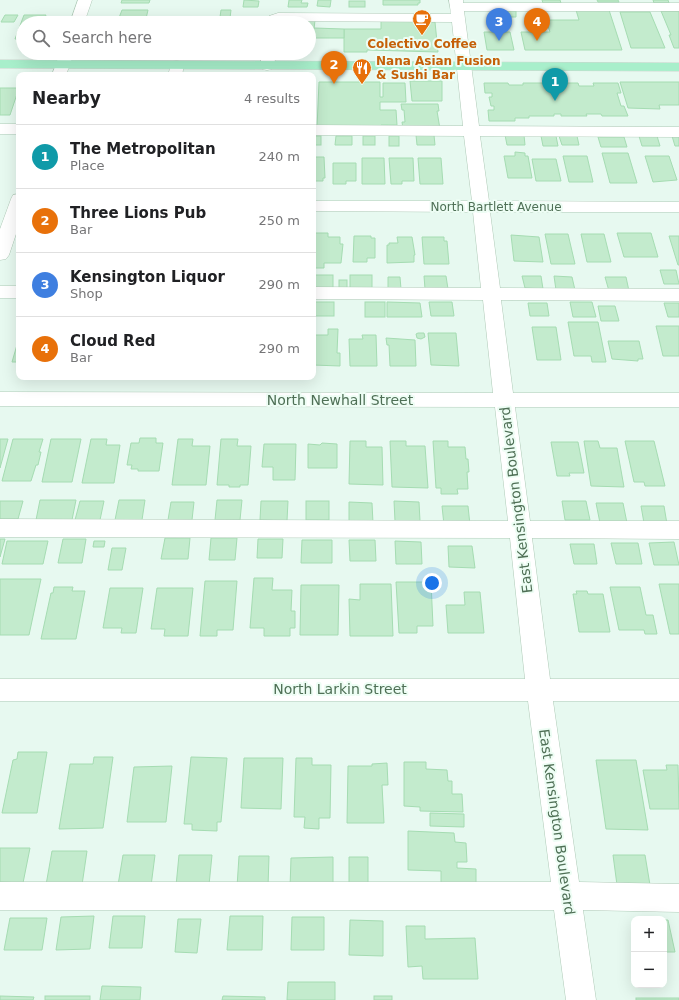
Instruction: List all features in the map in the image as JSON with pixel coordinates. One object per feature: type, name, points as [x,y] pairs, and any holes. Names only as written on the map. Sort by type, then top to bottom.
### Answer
[{"type":"main road","points":[[0,64],[63,64],[176,70],[260,60]]},
{"type":"main road","points":[[296,60],[463,66],[679,67]]},
{"type":"street","points":[[79,16],[85,0]]},
{"type":"street","points":[[298,16],[457,8],[679,7]]},
{"type":"street","name":"East Kensington Boulevard","points":[[457,8],[539,689],[581,1000]]},
{"type":"street","points":[[0,128],[16,129]]},
{"type":"street","points":[[316,130],[679,132]]},
{"type":"street","points":[[0,254],[14,203]]},
{"type":"street","name":"North Bartlett Avenue","points":[[316,206],[679,207]]},
{"type":"street","points":[[0,292],[16,292]]},
{"type":"street","points":[[316,293],[679,295]]},
{"type":"street","name":"North Newhall Street","points":[[0,399],[679,400]]},
{"type":"street","points":[[0,528],[679,530]]},
{"type":"street","name":"North Larkin Street","points":[[0,690],[679,690]]},
{"type":"street","points":[[0,896],[568,896],[679,898]]},
{"type":"building","points":[[122,0],[150,0],[149,3],[121,3]]},
{"type":"building","points":[[244,0],[259,1],[258,7],[243,7]]},
{"type":"building","points":[[289,0],[302,0],[301,3],[308,3],[307,7],[288,7]]},
{"type":"building","points":[[318,0],[331,0],[330,7],[317,6]]},
{"type":"building","points":[[383,0],[420,0],[420,3],[418,3],[418,5],[383,5]]},
{"type":"building","points":[[542,0],[560,0],[561,3],[543,3]]},
{"type":"building","points":[[597,0],[618,0],[619,2],[598,2]]},
{"type":"building","points":[[653,0],[668,0],[669,3],[654,3]]},
{"type":"building","points":[[349,1],[365,1],[365,7],[349,7]]},
{"type":"building","points":[[122,10],[148,10],[147,16],[120,16]]},
{"type":"building","points":[[221,10],[231,10],[230,16],[220,16]]},
{"type":"building","points":[[576,10],[609,10],[622,50],[525,50],[521,32],[550,32],[546,20],[579,20]]},
{"type":"building","points":[[501,11],[516,11],[516,17],[502,17]]},
{"type":"building","points":[[661,11],[679,11],[679,48],[674,48],[669,35],[671,35]]},
{"type":"building","points":[[620,12],[650,12],[665,48],[631,48]]},
{"type":"building","points":[[5,15],[18,15],[16,16],[14,22],[1,22]]},
{"type":"building","points":[[24,15],[46,15],[46,16]]},
{"type":"building","points":[[381,21],[435,22],[438,52],[367,50],[367,52],[344,52],[344,29],[381,29]]},
{"type":"building","points":[[316,28],[344,29],[344,38],[316,38]]},
{"type":"building","points":[[484,32],[510,32],[514,50],[487,50]]},
{"type":"building","points":[[410,81],[442,81],[442,101],[412,101]]},
{"type":"building","points":[[319,82],[380,82],[380,97],[383,97],[383,83],[405,83],[406,102],[380,102],[380,110],[396,110],[397,125],[381,125],[382,128],[317,128]]},
{"type":"building","points":[[620,82],[679,82],[679,105],[659,105],[660,109],[628,108]]},
{"type":"building","points":[[484,83],[508,83],[509,85],[523,85],[523,83],[547,83],[548,86],[554,86],[554,83],[578,83],[579,86],[594,86],[593,83],[618,83],[621,93],[617,93],[621,106],[624,106],[628,116],[602,116],[601,114],[586,114],[587,116],[561,116],[561,114],[554,114],[554,116],[529,116],[529,118],[515,118],[515,121],[489,121],[488,110],[494,110],[494,106],[491,106],[489,97],[492,97],[492,93],[485,93]]},
{"type":"building","points":[[0,88],[16,88],[16,97],[10,115],[0,115]]},
{"type":"building","points":[[401,104],[438,104],[439,111],[437,111],[440,129],[403,129],[402,122],[405,122],[404,110],[402,110]]},
{"type":"building","points":[[416,135],[434,135],[435,145],[417,145]]},
{"type":"building","points":[[505,135],[524,135],[525,145],[507,145]]},
{"type":"building","points":[[316,136],[321,136],[321,145],[316,145]]},
{"type":"building","points":[[336,136],[352,136],[352,145],[335,145]]},
{"type":"building","points":[[363,136],[375,136],[375,145],[363,145]]},
{"type":"building","points":[[389,136],[399,136],[399,146],[389,146]]},
{"type":"building","points":[[541,136],[556,136],[558,146],[543,146]]},
{"type":"building","points":[[559,136],[577,136],[579,145],[562,145]]},
{"type":"building","points":[[639,136],[657,136],[660,146],[642,146]]},
{"type":"building","points":[[672,136],[679,136],[679,146],[675,146]]},
{"type":"building","points":[[598,137],[624,137],[627,147],[601,147]]},
{"type":"building","points":[[515,152],[525,153],[525,156],[528,156],[532,178],[508,178],[504,156],[515,156]]},
{"type":"building","points":[[602,153],[628,153],[637,183],[610,183]]},
{"type":"building","points":[[563,156],[587,156],[593,182],[569,182]]},
{"type":"building","points":[[645,156],[669,156],[677,180],[653,182]]},
{"type":"building","points":[[316,157],[324,157],[325,178],[323,178],[323,181],[316,181]]},
{"type":"building","points":[[362,158],[384,158],[385,184],[362,184]]},
{"type":"building","points":[[389,158],[413,158],[414,181],[402,181],[402,184],[391,184]]},
{"type":"building","points":[[418,158],[441,158],[443,184],[420,184]]},
{"type":"building","points":[[532,159],[556,159],[561,181],[536,181]]},
{"type":"building","points":[[333,163],[356,163],[356,181],[346,181],[346,184],[333,184]]},
{"type":"building","points":[[316,233],[328,233],[328,237],[340,237],[340,244],[343,244],[341,263],[324,263],[324,268],[316,268]]},
{"type":"building","points":[[617,233],[651,233],[658,257],[624,257]]},
{"type":"building","points":[[545,234],[568,234],[575,264],[551,264]]},
{"type":"building","points":[[581,234],[604,234],[611,262],[587,262]]},
{"type":"building","points":[[511,235],[539,237],[543,262],[514,261]]},
{"type":"building","points":[[354,236],[371,236],[371,238],[375,238],[375,258],[367,258],[367,262],[353,262]]},
{"type":"building","points":[[669,236],[679,236],[679,265],[678,265]]},
{"type":"building","points":[[397,237],[412,237],[415,255],[414,262],[387,263],[387,245],[389,245],[389,243],[398,243]]},
{"type":"building","points":[[422,237],[444,237],[444,241],[447,241],[449,264],[424,264]]},
{"type":"building","points":[[660,270],[676,270],[679,284],[664,284]]},
{"type":"building","points":[[316,275],[333,275],[333,288],[316,288]]},
{"type":"building","points":[[350,275],[372,275],[372,288],[350,288]]},
{"type":"building","points":[[424,276],[446,276],[448,289],[425,289]]},
{"type":"building","points":[[522,276],[541,276],[543,289],[525,288]]},
{"type":"building","points":[[554,276],[572,277],[575,290],[556,290]]},
{"type":"building","points":[[388,277],[400,277],[401,289],[388,289]]},
{"type":"building","points":[[605,277],[626,277],[629,291],[609,291]]},
{"type":"building","points":[[339,280],[347,280],[347,288],[339,288]]},
{"type":"building","points":[[316,302],[334,302],[334,316],[316,316]]},
{"type":"building","points":[[365,302],[385,302],[385,317],[365,317]]},
{"type":"building","points":[[387,302],[420,303],[422,317],[387,317]]},
{"type":"building","points":[[429,302],[452,302],[454,316],[431,316]]},
{"type":"building","points":[[570,302],[592,302],[596,317],[573,317]]},
{"type":"building","points":[[528,303],[547,303],[549,316],[530,316]]},
{"type":"building","points":[[664,303],[679,303],[679,317],[668,317]]},
{"type":"building","points":[[598,306],[615,306],[619,321],[601,321]]},
{"type":"building","points":[[568,322],[598,322],[606,362],[592,362],[591,356],[574,356]]},
{"type":"building","points":[[656,326],[679,326],[679,356],[663,356]]},
{"type":"building","points":[[532,327],[556,327],[561,360],[537,360]]},
{"type":"building","points":[[328,329],[338,329],[337,353],[340,353],[340,366],[316,365],[316,335],[328,335]]},
{"type":"building","points":[[424,333],[425,337],[421,339],[417,338],[416,334]]},
{"type":"building","points":[[428,333],[456,333],[459,366],[431,365]]},
{"type":"building","points":[[362,335],[376,335],[377,366],[350,366],[349,339],[363,339]]},
{"type":"building","points":[[386,338],[415,340],[416,366],[390,366],[389,345],[387,345]]},
{"type":"building","points":[[608,341],[639,341],[643,359],[638,359],[638,361],[612,359]]},
{"type":"building","points":[[16,348],[16,362],[12,362]]},
{"type":"building","points":[[140,438],[156,438],[156,443],[163,443],[159,471],[138,471],[138,469],[131,469],[132,465],[127,465],[131,443],[139,443]]},
{"type":"building","points":[[0,439],[8,439],[0,468]]},
{"type":"building","points":[[13,439],[43,439],[39,452],[41,452],[38,465],[36,465],[31,481],[2,481]]},
{"type":"building","points":[[51,439],[81,439],[72,482],[42,482]]},
{"type":"building","points":[[91,439],[107,439],[106,445],[120,445],[114,483],[82,483]]},
{"type":"building","points":[[178,439],[193,439],[192,446],[210,446],[206,485],[172,485]]},
{"type":"building","points":[[221,439],[238,439],[237,446],[251,446],[248,485],[229,487],[229,485],[217,485]]},
{"type":"building","points":[[350,441],[366,441],[366,447],[382,447],[383,485],[349,484]]},
{"type":"building","points":[[390,441],[406,441],[406,446],[425,446],[428,488],[392,487]]},
{"type":"building","points":[[433,441],[448,441],[448,447],[465,447],[469,472],[467,472],[468,489],[457,489],[458,494],[441,494],[441,488],[436,488]]},
{"type":"building","points":[[584,441],[598,441],[600,448],[617,448],[624,487],[591,486]]},
{"type":"building","points":[[625,441],[654,441],[665,486],[645,486],[644,482],[634,482]]},
{"type":"building","points":[[551,442],[578,442],[584,473],[569,473],[570,476],[557,476]]},
{"type":"building","points":[[322,443],[337,444],[337,468],[308,468],[308,444],[320,445]]},
{"type":"building","points":[[264,444],[296,444],[295,480],[273,480],[273,467],[262,467]]},
{"type":"building","points":[[40,500],[76,500],[72,520],[36,520]]},
{"type":"building","points":[[119,500],[145,500],[142,520],[115,520]]},
{"type":"building","points":[[217,500],[242,500],[240,520],[215,520]]},
{"type":"building","points":[[0,501],[23,501],[18,519],[0,519]]},
{"type":"building","points":[[80,501],[104,501],[100,520],[75,520]]},
{"type":"building","points":[[261,501],[288,501],[287,521],[260,520]]},
{"type":"building","points":[[306,501],[329,501],[329,520],[306,520]]},
{"type":"building","points":[[394,501],[419,502],[420,521],[395,521]]},
{"type":"building","points":[[562,501],[586,501],[590,520],[565,520]]},
{"type":"building","points":[[171,502],[194,502],[192,520],[168,520]]},
{"type":"building","points":[[349,502],[372,503],[373,523],[349,522]]},
{"type":"building","points":[[596,503],[623,503],[627,523],[600,523]]},
{"type":"building","points":[[442,506],[468,506],[470,525],[444,525]]},
{"type":"building","points":[[641,506],[664,506],[667,524],[644,523]]},
{"type":"building","points":[[165,538],[190,538],[188,559],[161,559]]},
{"type":"building","points":[[211,538],[237,538],[235,560],[209,560]]},
{"type":"building","points":[[0,539],[5,539],[0,557]]},
{"type":"building","points":[[63,539],[86,539],[82,563],[58,563]]},
{"type":"building","points":[[258,539],[283,539],[282,558],[257,558]]},
{"type":"building","points":[[302,540],[332,540],[332,563],[301,563]]},
{"type":"building","points":[[349,540],[375,540],[376,561],[350,561]]},
{"type":"building","points":[[7,541],[48,541],[43,564],[2,564]]},
{"type":"building","points":[[94,541],[105,541],[104,547],[93,547]]},
{"type":"building","points":[[395,541],[421,542],[422,564],[396,564]]},
{"type":"building","points":[[674,542],[679,565],[654,565],[649,543]]},
{"type":"building","points":[[611,543],[638,543],[642,564],[616,564]]},
{"type":"building","points":[[570,544],[594,544],[597,564],[574,564]]},
{"type":"building","points":[[448,546],[472,546],[475,568],[449,567]]},
{"type":"building","points":[[112,548],[126,548],[122,570],[108,570]]},
{"type":"building","points":[[254,578],[273,578],[272,590],[292,590],[291,611],[295,611],[295,628],[290,628],[290,636],[264,636],[264,628],[250,628]]},
{"type":"building","points":[[0,579],[41,579],[29,635],[0,635]]},
{"type":"building","points":[[205,581],[237,581],[233,630],[217,630],[217,636],[200,636]]},
{"type":"building","points":[[396,582],[431,582],[433,626],[417,626],[417,633],[399,633]]},
{"type":"building","points":[[360,584],[391,584],[393,636],[350,636],[349,599],[360,600]]},
{"type":"building","points":[[659,584],[679,584],[679,634],[670,634]]},
{"type":"building","points":[[301,585],[339,585],[338,635],[300,635]]},
{"type":"building","points":[[54,587],[73,587],[72,591],[85,591],[76,639],[41,639],[51,593],[53,593]]},
{"type":"building","points":[[610,587],[640,587],[646,615],[653,615],[657,634],[645,634],[644,630],[619,630]]},
{"type":"building","points":[[110,588],[143,588],[136,633],[121,633],[122,628],[103,628]]},
{"type":"building","points":[[157,588],[193,588],[188,636],[164,636],[165,629],[151,629]]},
{"type":"building","points":[[576,591],[587,591],[588,594],[603,594],[610,632],[579,632],[573,594],[577,594]]},
{"type":"building","points":[[464,592],[480,592],[484,633],[448,633],[446,605],[465,605]]},
{"type":"building","points":[[18,752],[47,752],[37,813],[2,813],[13,760],[17,759]]},
{"type":"building","points":[[94,757],[113,757],[103,828],[59,829],[70,764],[93,764]]},
{"type":"building","points":[[191,757],[227,758],[221,822],[217,822],[217,831],[192,830],[192,824],[184,824]]},
{"type":"building","points":[[244,758],[283,758],[281,809],[241,808]]},
{"type":"building","points":[[296,758],[312,758],[312,765],[331,765],[330,818],[319,818],[319,829],[304,828],[305,817],[294,817]]},
{"type":"building","points":[[596,760],[636,760],[648,830],[606,829]]},
{"type":"building","points":[[404,762],[426,762],[426,769],[447,770],[448,781],[452,781],[452,794],[462,794],[463,812],[420,811],[420,807],[404,806]]},
{"type":"building","points":[[387,763],[388,785],[382,785],[384,823],[347,823],[348,766],[372,766],[372,764]]},
{"type":"building","points":[[666,765],[678,765],[679,809],[650,809],[643,770],[667,770]]},
{"type":"building","points":[[172,766],[166,822],[127,822],[134,767]]},
{"type":"building","points":[[430,813],[464,814],[464,827],[430,826]]},
{"type":"building","points":[[408,831],[454,833],[455,842],[466,843],[467,862],[457,862],[457,868],[476,869],[476,892],[441,890],[441,871],[408,870]]},
{"type":"building","points":[[0,848],[30,848],[23,883],[0,882]]},
{"type":"building","points":[[52,851],[87,851],[82,885],[46,885]]},
{"type":"building","points":[[123,855],[155,855],[151,886],[118,885]]},
{"type":"building","points":[[179,855],[212,855],[209,885],[176,886]]},
{"type":"building","points":[[613,855],[645,855],[650,885],[617,885]]},
{"type":"building","points":[[239,856],[269,856],[268,887],[237,887]]},
{"type":"building","points":[[333,857],[333,887],[290,888],[291,858]]},
{"type":"building","points":[[349,857],[368,857],[368,885],[349,886]]},
{"type":"building","points":[[94,916],[90,949],[56,950],[61,917]]},
{"type":"building","points":[[113,916],[145,916],[142,948],[109,948]]},
{"type":"building","points":[[230,916],[263,916],[262,950],[227,950]]},
{"type":"building","points":[[292,917],[324,917],[324,950],[291,950]]},
{"type":"building","points":[[10,918],[47,918],[42,950],[4,950]]},
{"type":"building","points":[[178,919],[201,919],[197,953],[175,952]]},
{"type":"building","points":[[350,920],[383,921],[383,956],[349,955]]},
{"type":"building","points":[[667,920],[668,920],[675,952],[667,952]]},
{"type":"building","points":[[406,926],[425,926],[425,939],[475,938],[478,979],[423,979],[422,966],[408,967]]},
{"type":"building","points":[[288,982],[335,982],[335,1000],[287,1000]]},
{"type":"building","points":[[102,986],[141,987],[140,1000],[100,1000]]},
{"type":"building","points":[[0,996],[34,997],[33,1000],[0,1000]]},
{"type":"building","points":[[45,996],[90,996],[90,1000],[45,1000]]},
{"type":"building","points":[[223,996],[265,997],[265,1000],[222,1000]]},
{"type":"building","points":[[374,996],[392,996],[392,1000],[374,1000]]},
{"type":"building","points":[[636,998],[679,998],[679,1000],[636,1000]]},
{"type":"place","name":"Colectivo Coffee","points":[[422,36]]},
{"type":"place","name":"Kensington Liquor","points":[[499,41]]},
{"type":"place","name":"Cloud Red","points":[[537,41]]},
{"type":"place","name":"Three Lions Pub","points":[[334,84]]},
{"type":"place","name":"Nana Asian Fusion & Sushi Bar","points":[[362,85]]},
{"type":"place","name":"The Metropolitan","points":[[555,101]]}]
